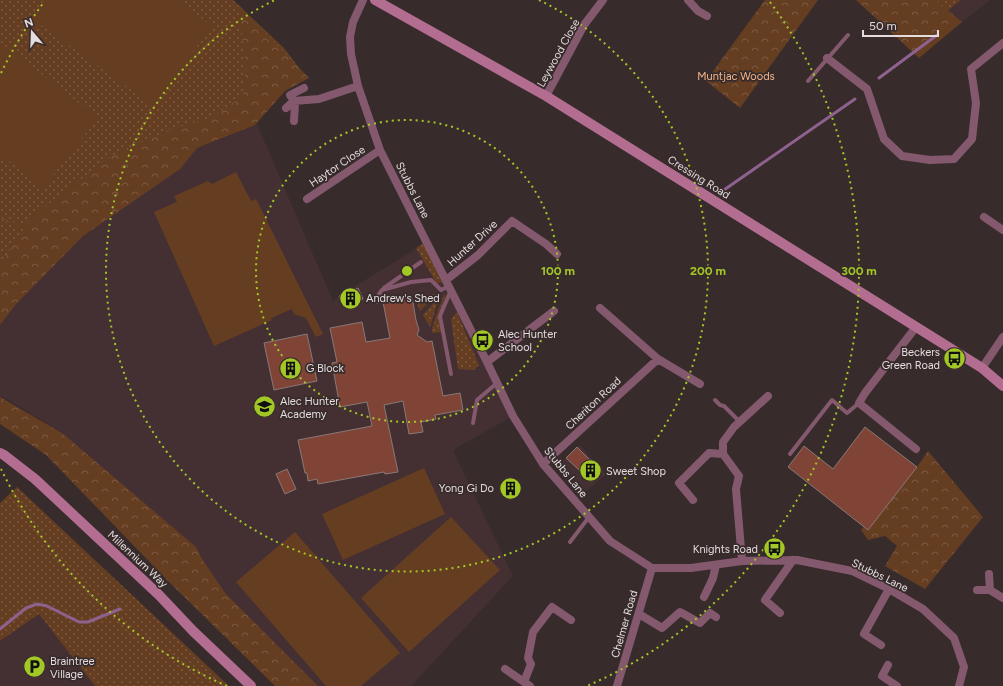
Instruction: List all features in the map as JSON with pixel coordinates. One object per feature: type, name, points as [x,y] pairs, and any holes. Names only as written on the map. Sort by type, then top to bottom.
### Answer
[{"type":"street","name":"Stubbs Lane","points":[[363,0],[353,22],[350,37],[351,54],[358,86],[380,150],[449,285],[513,416],[543,464],[589,517],[610,541],[652,568],[691,568],[742,561],[797,560],[852,571],[923,609],[954,638],[964,668],[959,686]]},
{"type":"street","name":"Cressing Road","points":[[375,0],[546,96],[916,326],[982,368],[1003,386]]},
{"type":"street","name":"Leywood Close","points":[[546,96],[584,25],[603,0]]},
{"type":"street","points":[[688,0],[698,11],[707,16]]},
{"type":"street","points":[[827,58],[867,89],[884,139],[902,156],[930,160],[954,159],[972,139],[976,103],[971,69],[1003,43]]},
{"type":"street","points":[[286,108],[294,101],[319,99],[358,86]]},
{"type":"street","points":[[294,121],[295,104],[290,95],[304,88]]},
{"type":"street","name":"Haytor Close","points":[[307,199],[380,150]]},
{"type":"street","points":[[984,217],[1003,230]]},
{"type":"street","name":"Hunter Drive","points":[[449,285],[478,254],[512,222],[546,244],[557,254]]},
{"type":"street","points":[[600,308],[658,358],[700,384]]},
{"type":"street","points":[[487,362],[554,311]]},
{"type":"street","points":[[916,326],[859,403],[916,448]]},
{"type":"street","points":[[982,368],[1003,337]]},
{"type":"street","name":"Cheriton Road","points":[[543,464],[658,358]]},
{"type":"street","points":[[742,561],[736,489],[739,476],[723,454],[723,442],[734,427],[768,396]]},
{"type":"street","points":[[693,500],[679,483],[709,453],[723,454]]},
{"type":"street","name":"Millennium Way","points":[[1,456],[35,479],[153,590],[193,631],[251,686]]},
{"type":"street","points":[[780,612],[765,600],[793,560]]},
{"type":"street","points":[[704,597],[713,578],[716,564]]},
{"type":"street","name":"Chelmer Road","points":[[618,686],[652,568]]},
{"type":"street","points":[[989,574],[990,590]]},
{"type":"street","points":[[881,645],[864,634],[888,589]]},
{"type":"street","points":[[977,590],[990,590],[1003,598]]},
{"type":"street","points":[[505,669],[527,684],[531,664],[528,658],[533,632],[552,607],[571,620]]},
{"type":"street","points":[[639,614],[662,628],[680,612],[700,624],[710,613],[716,617]]},
{"type":"street","points":[[888,665],[882,676],[897,686]]},
{"type":"lane","points":[[808,81],[848,35]]},
{"type":"lane","points":[[378,302],[375,300],[382,290],[421,262]]},
{"type":"lane","points":[[382,290],[411,282],[431,280],[441,290],[449,285]]},
{"type":"lane","points":[[449,285],[440,316],[451,374]]},
{"type":"lane","points":[[473,423],[477,400],[497,383]]},
{"type":"lane","points":[[715,400],[720,405],[724,406],[740,422]]},
{"type":"lane","points":[[790,454],[832,400],[847,413],[859,403]]},
{"type":"lane","points":[[570,542],[589,517]]},
{"type":"shaded area","points":[[934,0],[990,0],[962,22]]},
{"type":"shaded area","name":"Alec Hunter Academy","points":[[257,124],[333,301],[427,242],[513,416],[453,450],[513,576],[411,686],[312,686],[62,433],[7,399],[0,397],[0,300],[170,159]]},
{"type":"shaded area","points":[[580,445],[606,474],[583,494],[560,469],[561,463]]},
{"type":"shaded area","name":"Braintree Village","points":[[39,614],[95,686],[0,686],[0,641]]},
{"type":"green space","points":[[0,0],[233,0],[284,48],[305,76],[94,180],[0,291]]},
{"type":"green space","points":[[44,0],[176,0],[212,26],[154,106],[31,18]]},
{"type":"green space","name":"Muntjac Woods","points":[[765,0],[818,0],[740,108],[706,81]]},
{"type":"green space","points":[[856,0],[936,0],[962,22],[919,58]]},
{"type":"green space","points":[[934,0],[961,0],[947,11]]},
{"type":"green space","points":[[238,4],[309,78],[285,91],[255,125],[197,148],[180,169],[83,236],[16,304],[0,325],[0,266],[24,229],[0,220],[0,218],[14,222],[21,227],[54,199],[118,152],[167,131],[191,123],[208,120],[243,96],[246,66]]},
{"type":"green space","points":[[0,42],[98,118],[43,188],[0,154]]},
{"type":"green space","points":[[236,172],[251,201],[256,199],[323,334],[316,337],[306,318],[294,314],[292,309],[271,318],[272,320],[214,346],[154,212],[177,202],[174,196],[208,181],[212,184]]},
{"type":"green space","points":[[424,243],[442,282],[437,284],[416,248]]},
{"type":"green space","points":[[437,294],[420,311],[414,296]]},
{"type":"green space","points":[[444,294],[446,295],[439,317],[442,332],[432,333],[432,328]]},
{"type":"green space","points":[[439,297],[430,327],[423,315]]},
{"type":"green space","points":[[457,312],[479,365],[474,370],[458,369],[451,319]]},
{"type":"green space","points":[[0,397],[62,433],[196,547],[202,559],[225,593],[318,686],[275,686],[170,583],[46,455],[0,424]]},
{"type":"green space","points":[[928,451],[983,517],[925,589],[885,566],[897,546],[885,536],[868,540],[861,530],[917,467]]},
{"type":"green space","points":[[424,468],[445,514],[343,560],[322,514]]},
{"type":"green space","points":[[17,487],[229,686],[95,686],[39,614],[0,641],[0,503]]},
{"type":"green space","points":[[451,517],[500,570],[409,652],[361,598]]},
{"type":"green space","points":[[295,532],[400,653],[361,686],[326,686],[236,582]]},
{"type":"building","name":"Andrew's Shed","points":[[358,288],[363,299],[344,307],[339,296]]},
{"type":"building","points":[[412,297],[419,330],[417,335],[427,342],[432,341],[443,396],[460,393],[463,410],[435,415],[436,419],[421,422],[423,432],[409,434],[403,401],[384,405],[398,472],[385,474],[384,472],[318,484],[317,479],[308,481],[298,440],[372,426],[367,402],[340,407],[332,363],[337,362],[330,328],[362,322],[366,342],[390,338],[383,302]]},
{"type":"building","name":"G Block","points":[[307,334],[317,381],[274,390],[264,343]]},
{"type":"building","points":[[865,427],[917,467],[868,530],[788,467],[804,446],[833,469]]},
{"type":"building","points":[[577,447],[600,470],[590,480],[566,458]]},
{"type":"building","points":[[287,469],[296,489],[285,494],[276,474]]},
{"type":"building","name":"Yong Gi Do","points":[[514,480],[519,489],[507,496],[502,488]]},
{"type":"waterway","points":[[879,78],[937,35]]},
{"type":"waterway","points":[[721,192],[855,99]]},
{"type":"waterway","points":[[0,629],[26,608],[37,604],[47,606],[79,622],[88,622],[120,609]]},
{"type":"place","name":"Andrew's Shed","points":[[351,298]]},
{"type":"place","name":"Alec Hunter School","points":[[483,340]]},
{"type":"place","name":"Beckers Green Road","points":[[955,358]]},
{"type":"place","name":"G Block","points":[[291,368]]},
{"type":"place","name":"Alec Hunter Academy","points":[[265,407]]},
{"type":"place","name":"Sweet Shop","points":[[591,471]]},
{"type":"place","name":"Yong Gi Do","points":[[510,488]]},
{"type":"place","name":"Knights Road","points":[[774,549]]},
{"type":"place","name":"Braintree Village","points":[[35,667]]}]
